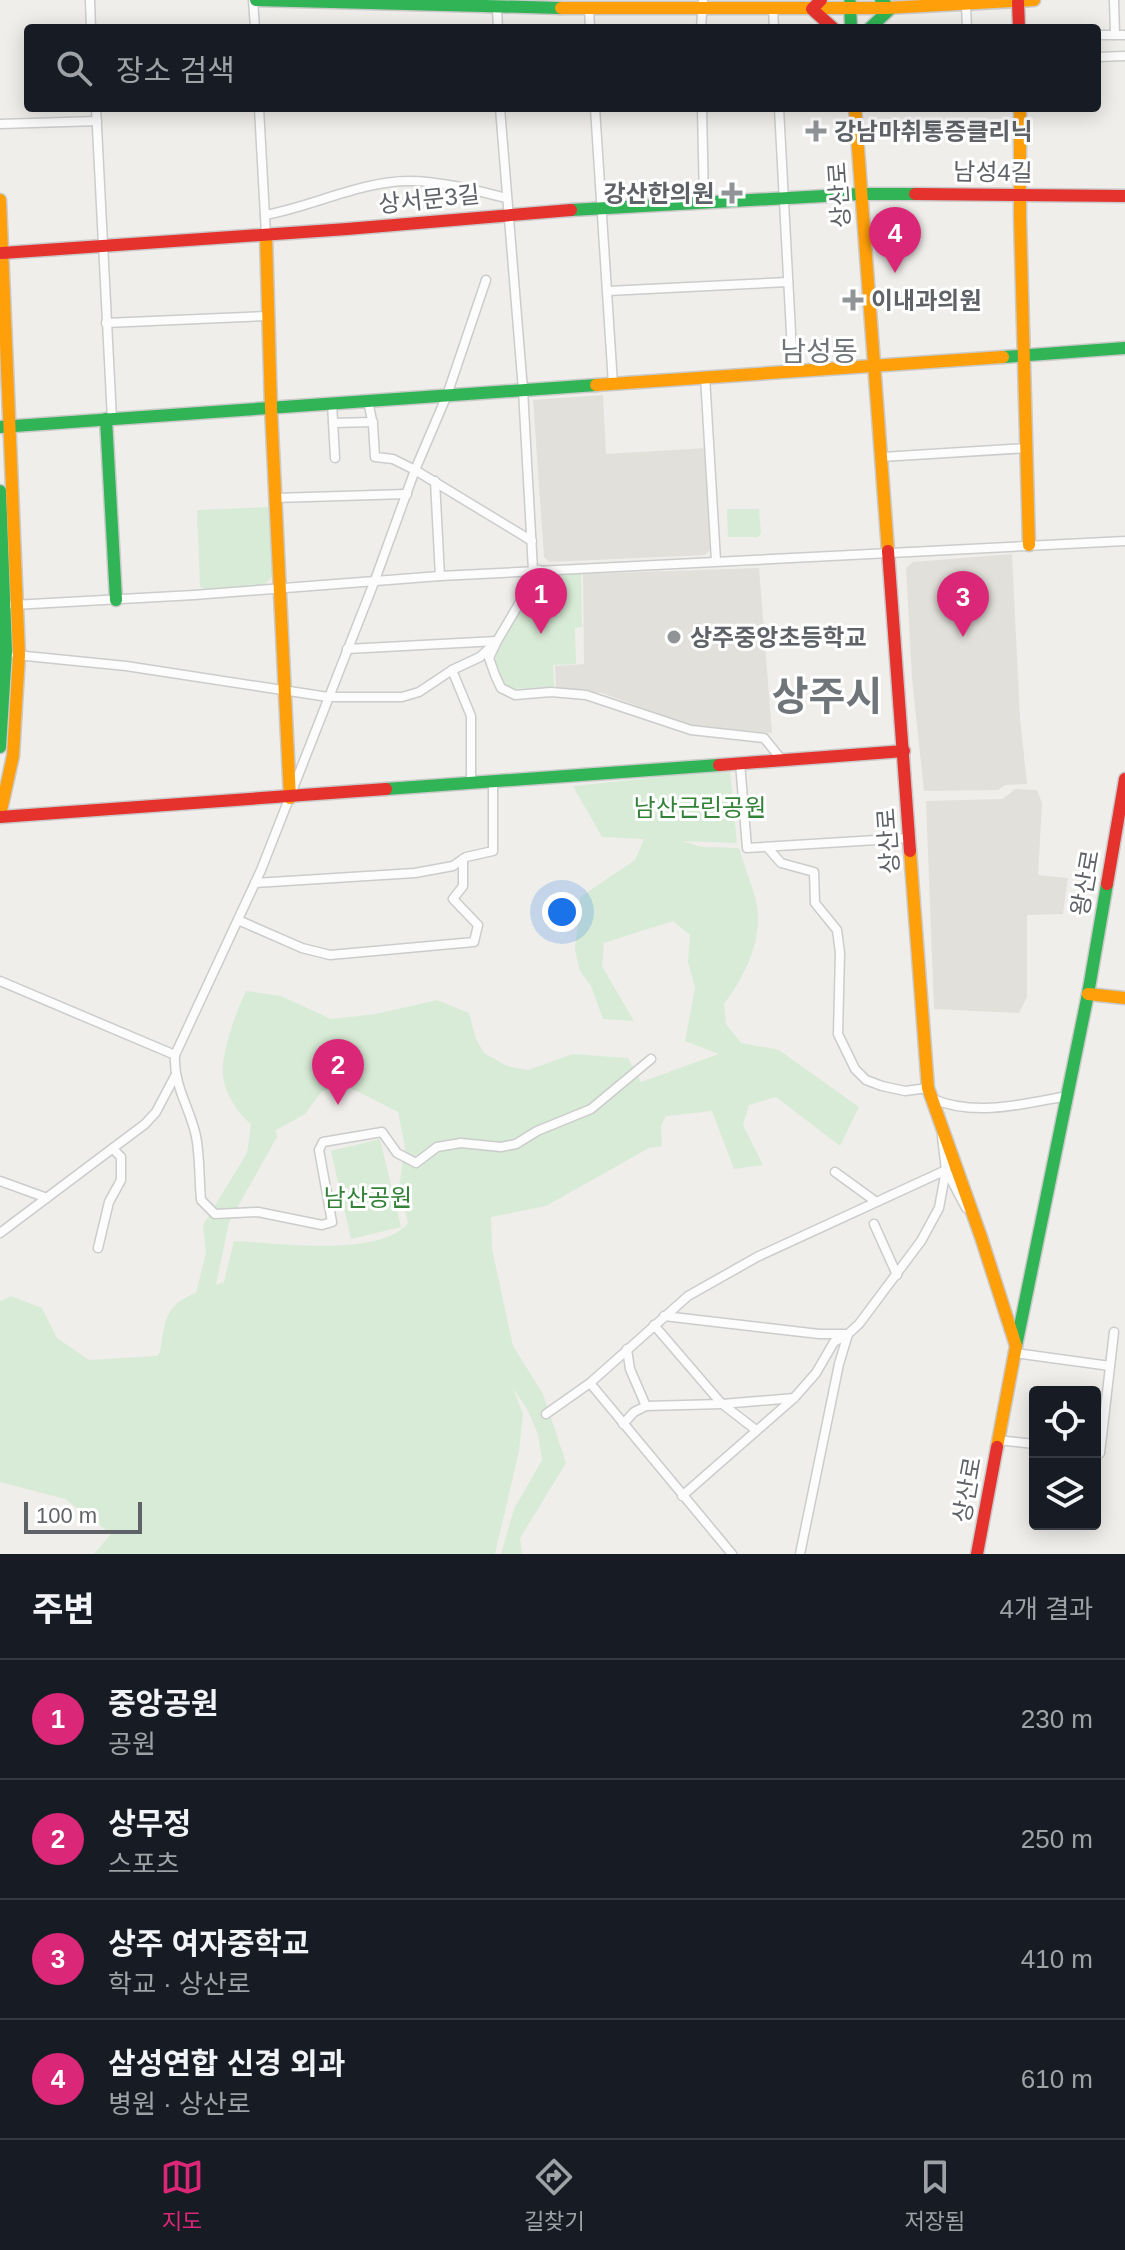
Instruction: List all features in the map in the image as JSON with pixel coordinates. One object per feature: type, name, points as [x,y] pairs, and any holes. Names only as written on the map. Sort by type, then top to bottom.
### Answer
[{"type":"street","points":[[90,0],[91,24]]},
{"type":"street","points":[[255,24],[255,0],[461,3],[497,8],[589,9],[817,4],[966,6],[1034,0]]},
{"type":"street","points":[[1114,0],[1120,35]]},
{"type":"street","points":[[1016,1],[1019,24]]},
{"type":"street","points":[[817,4],[830,24]]},
{"type":"street","points":[[850,4],[851,24]]},
{"type":"street","points":[[873,24],[886,4]]},
{"type":"street","points":[[966,6],[967,24]]},
{"type":"street","points":[[497,8],[498,24]]},
{"type":"street","points":[[589,9],[590,24]]},
{"type":"street","points":[[1101,57],[1125,56]]},
{"type":"street","points":[[96,112],[116,600]]},
{"type":"street","points":[[259,112],[290,798]]},
{"type":"street","points":[[500,112],[536,570],[489,658],[495,675],[501,688],[515,695],[551,692],[586,695],[691,730],[764,738],[783,760]]},
{"type":"street","points":[[595,112],[613,384]]},
{"type":"street","points":[[702,112],[704,202]]},
{"type":"street","points":[[779,112],[793,370]]},
{"type":"street","name":"상산로","points":[[855,112],[930,1094],[1016,1346],[977,1554]]},
{"type":"street","points":[[1020,112],[1018,194],[1029,545]]},
{"type":"street","points":[[0,124],[97,121]]},
{"type":"street","points":[[265,215],[290,211],[350,192],[410,181],[506,198]]},
{"type":"street","name":"상서문3길","points":[[2,253],[266,235],[509,213],[860,194]]},
{"type":"street","name":"남성4길","points":[[860,194],[1125,196]]},
{"type":"street","points":[[0,200],[8,655],[14,742],[0,816],[290,798],[904,751]]},
{"type":"street","points":[[486,280],[447,395],[415,470],[290,798],[255,883],[175,1055],[175,1076],[195,1131],[201,1200],[215,1214],[258,1212],[322,1225],[332,1222],[319,1150],[323,1142],[382,1132],[397,1153],[416,1163],[437,1147],[461,1143],[501,1147],[516,1144],[537,1131],[591,1109],[651,1059]]},
{"type":"street","points":[[608,291],[788,282]]},
{"type":"street","points":[[106,323],[268,316]]},
{"type":"street","points":[[4,427],[705,375],[1125,348]]},
{"type":"street","points":[[705,375],[716,561]]},
{"type":"street","points":[[368,401],[375,457],[393,459],[415,470],[532,541]]},
{"type":"street","points":[[332,403],[335,458]]},
{"type":"street","points":[[333,423],[373,422]]},
{"type":"street","points":[[882,457],[1028,448]]},
{"type":"street","points":[[435,481],[440,576]]},
{"type":"street","points":[[0,491],[7,605]]},
{"type":"street","points":[[275,498],[407,494]]},
{"type":"street","points":[[7,605],[536,570],[1125,541]]},
{"type":"street","points":[[8,655],[126,666],[328,697],[402,697],[419,692],[452,670],[480,657],[497,641]]},
{"type":"street","points":[[347,649],[497,641]]},
{"type":"street","points":[[0,747],[8,655]]},
{"type":"street","points":[[452,670],[471,716],[471,783]]},
{"type":"street","points":[[740,763],[747,848],[909,838]]},
{"type":"street","name":"왕산로","points":[[1015,1353],[1088,994],[1125,779]]},
{"type":"street","points":[[255,883],[415,873],[453,866],[463,859],[493,851],[493,782]]},
{"type":"street","points":[[767,847],[781,863],[814,872],[815,903],[837,930],[840,953],[838,1034],[855,1069],[866,1080],[882,1086],[930,1094],[951,1107],[977,1109],[1067,1096]]},
{"type":"street","points":[[238,920],[302,948],[330,955],[474,942],[478,925],[453,899],[463,886],[463,859]]},
{"type":"street","points":[[0,981],[175,1055]]},
{"type":"street","points":[[1088,994],[1125,998]]},
{"type":"street","points":[[0,1233],[126,1141],[156,1112],[175,1076]]},
{"type":"street","points":[[682,1496],[794,1398],[816,1373],[834,1342],[848,1334],[921,1241],[939,1208],[946,1170],[940,1124]]},
{"type":"street","points":[[98,1248],[109,1202],[121,1180],[121,1157],[113,1149]]},
{"type":"street","points":[[546,1414],[590,1383],[688,1296],[875,1201],[946,1170]]},
{"type":"street","points":[[946,1170],[981,1237]]},
{"type":"street","points":[[835,1172],[875,1201]]},
{"type":"street","points":[[0,1181],[47,1198]]},
{"type":"street","points":[[874,1224],[897,1275]]},
{"type":"street","points":[[664,1316],[819,1334],[848,1334]]},
{"type":"street","points":[[654,1325],[722,1404],[756,1430]]},
{"type":"street","points":[[1101,1444],[1114,1332]]},
{"type":"street","points":[[800,1554],[848,1334]]},
{"type":"street","points":[[627,1349],[630,1369],[646,1406]]},
{"type":"street","points":[[1015,1353],[1110,1366]]},
{"type":"street","points":[[590,1383],[732,1554]]},
{"type":"street","points":[[623,1424],[634,1412],[646,1406],[794,1398]]},
{"type":"street","points":[[998,1440],[1029,1443]]},
{"type":"shaded area","points":[[603,395],[606,454],[707,448],[711,549],[705,555],[549,562],[544,557],[533,400]]},
{"type":"shaded area","points":[[1012,554],[1020,718],[1027,784],[1005,785],[998,790],[924,791],[912,678],[906,568],[913,562]]},
{"type":"shaded area","name":"상주중앙초등학교","points":[[759,568],[772,733],[700,729],[602,693],[556,688],[555,666],[584,664],[583,574]]},
{"type":"shaded area","points":[[1015,789],[1037,790],[1042,803],[1038,875],[1068,878],[1063,914],[1027,915],[1027,997],[1019,1013],[934,1009],[926,801],[1003,799]]},
{"type":"green space","points":[[269,507],[273,576],[262,587],[205,591],[200,586],[197,510]]},
{"type":"green space","points":[[727,509],[759,509],[761,533],[758,537],[728,537]]},
{"type":"green space","points":[[581,573],[582,627],[575,628],[576,664],[553,665],[554,687],[512,689],[503,682],[495,660],[508,627],[529,589],[544,575]]},
{"type":"green space","name":"남산근린공원","points":[[730,770],[737,843],[682,841],[701,847],[739,848],[756,900],[756,940],[743,974],[724,1004],[726,1024],[741,1043],[779,1050],[859,1107],[840,1146],[776,1097],[749,1105],[743,1125],[763,1165],[734,1169],[712,1111],[666,1116],[661,1126],[662,1146],[649,1148],[546,1206],[491,1217],[492,1249],[513,1346],[543,1394],[566,1463],[520,1538],[522,1554],[501,1554],[514,1509],[542,1460],[538,1434],[513,1388],[523,1414],[519,1451],[495,1554],[94,1554],[111,1534],[65,1499],[0,1482],[0,1301],[11,1296],[42,1308],[57,1338],[89,1360],[157,1356],[165,1323],[172,1309],[196,1293],[206,1253],[203,1225],[247,1153],[251,1124],[233,1103],[223,1076],[230,1033],[246,991],[281,996],[331,1019],[376,1014],[437,1000],[469,1013],[476,1039],[484,1053],[507,1066],[528,1070],[573,1054],[628,1058],[641,1082],[719,1054],[685,1041],[695,988],[688,962],[690,935],[673,921],[604,943],[602,966],[634,1021],[603,1019],[591,986],[580,971],[575,950],[580,897],[635,860],[644,839],[602,837],[573,786]],"holes":[[[349,1087],[398,1112],[405,1147],[399,1187],[408,1223],[394,1234],[351,1245],[234,1241],[224,1282],[216,1285],[229,1222],[277,1137],[276,1130],[305,1114],[322,1091]]]},
{"type":"green space","name":"남산공원","points":[[380,1139],[401,1227],[351,1239],[331,1151]]},
{"type":"traffic: fast","points":[[256,0],[561,8]]},
{"type":"traffic: fast","points":[[874,24],[890,9],[881,0]]},
{"type":"traffic: fast","points":[[850,3],[851,24]]},
{"type":"traffic: fast","points":[[571,210],[860,194],[915,194]]},
{"type":"traffic: fast","points":[[1003,357],[1125,348]]},
{"type":"traffic: fast","points":[[0,427],[596,385]]},
{"type":"traffic: fast","points":[[106,419],[116,600]]},
{"type":"traffic: fast","points":[[0,491],[6,651],[0,747]]},
{"type":"traffic: fast","points":[[386,789],[719,765]]},
{"type":"traffic: fast","points":[[1016,1346],[1088,994],[1107,884]]},
{"type":"traffic: slow","points":[[561,8],[886,8],[1034,0]]},
{"type":"traffic: slow","points":[[855,112],[888,551]]},
{"type":"traffic: slow","points":[[1020,112],[1029,545]]},
{"type":"traffic: slow","points":[[0,200],[19,655],[13,756],[0,815]]},
{"type":"traffic: slow","points":[[266,235],[290,798]]},
{"type":"traffic: slow","points":[[596,385],[1003,357]]},
{"type":"traffic: slow","points":[[910,851],[928,1088],[1016,1346],[997,1447]]},
{"type":"traffic: slow","points":[[1088,994],[1125,998]]},
{"type":"traffic: jam","points":[[821,0],[812,9],[829,24]]},
{"type":"traffic: jam","points":[[1018,2],[1019,24]]},
{"type":"traffic: jam","points":[[915,194],[1125,196]]},
{"type":"traffic: jam","points":[[2,253],[571,210]]},
{"type":"traffic: jam","points":[[888,551],[910,851]]},
{"type":"traffic: jam","points":[[719,765],[904,751]]},
{"type":"traffic: jam","points":[[1107,884],[1125,779]]},
{"type":"traffic: jam","points":[[0,817],[386,789]]},
{"type":"traffic: jam","points":[[977,1554],[997,1447]]},
{"type":"place","name":"강남마취통증클리닉","points":[[816,131]]},
{"type":"place","name":"강산한의원","points":[[732,193]]},
{"type":"place","name":"삼성연합 신경 외과","points":[[895,273]]},
{"type":"place","name":"이내과의원","points":[[853,300]]},
{"type":"place","name":"중앙공원","points":[[541,634]]},
{"type":"place","name":"상주중앙초등학교","points":[[674,637]]},
{"type":"place","name":"상주 여자중학교","points":[[963,637]]},
{"type":"place","name":"상무정","points":[[338,1105]]},
{"type":"district","name":"남성동","points":[[819,351]]},
{"type":"district","name":"상주시","points":[[827,696]]}]
